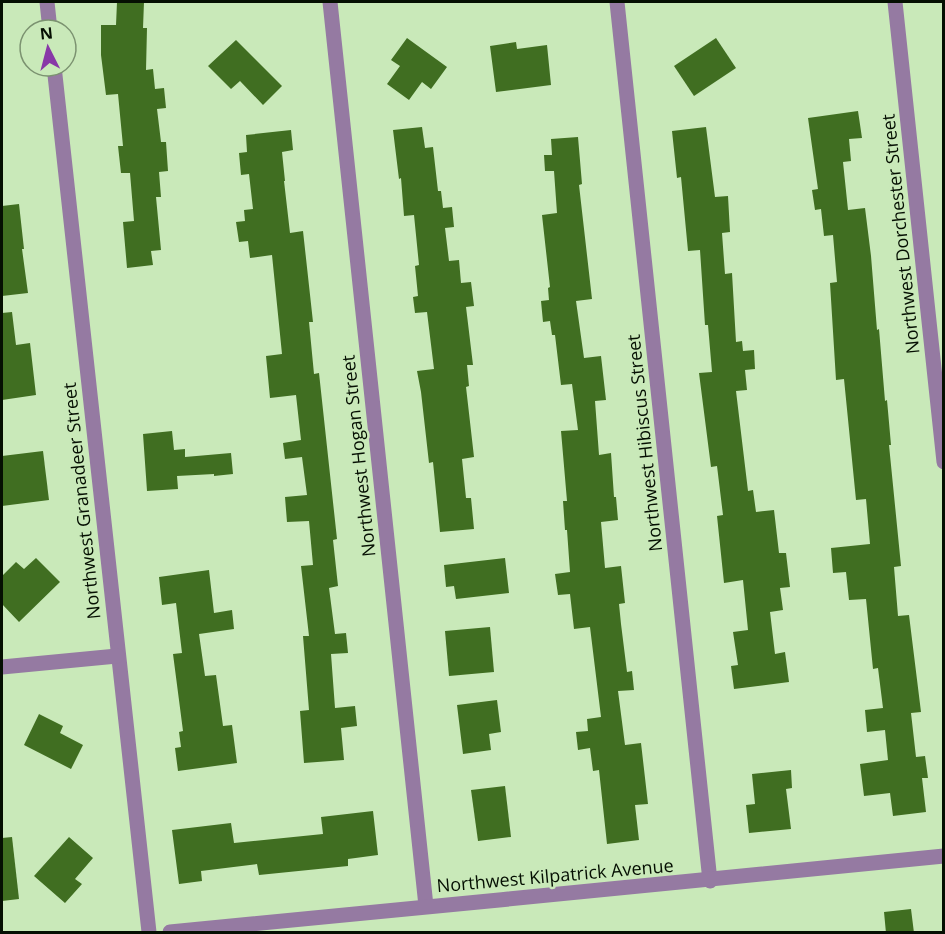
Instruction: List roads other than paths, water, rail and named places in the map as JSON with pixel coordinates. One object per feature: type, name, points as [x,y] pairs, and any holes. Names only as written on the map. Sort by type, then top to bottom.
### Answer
[{"type":"street","points":[[47,2],[49,18]]},
{"type":"street","name":"Northwest Hogan Street","points":[[330,2],[426,906]]},
{"type":"street","name":"Northwest Hibiscus Street","points":[[617,2],[710,881]]},
{"type":"street","name":"Northwest Dorchester Street","points":[[895,2],[944,462]]},
{"type":"street","name":"Northwest Granadeer Street","points":[[55,78],[148,933]]},
{"type":"street","points":[[2,667],[117,656]]},
{"type":"street","name":"Northwest Kilpatrick Avenue","points":[[170,933],[944,856]]}]
